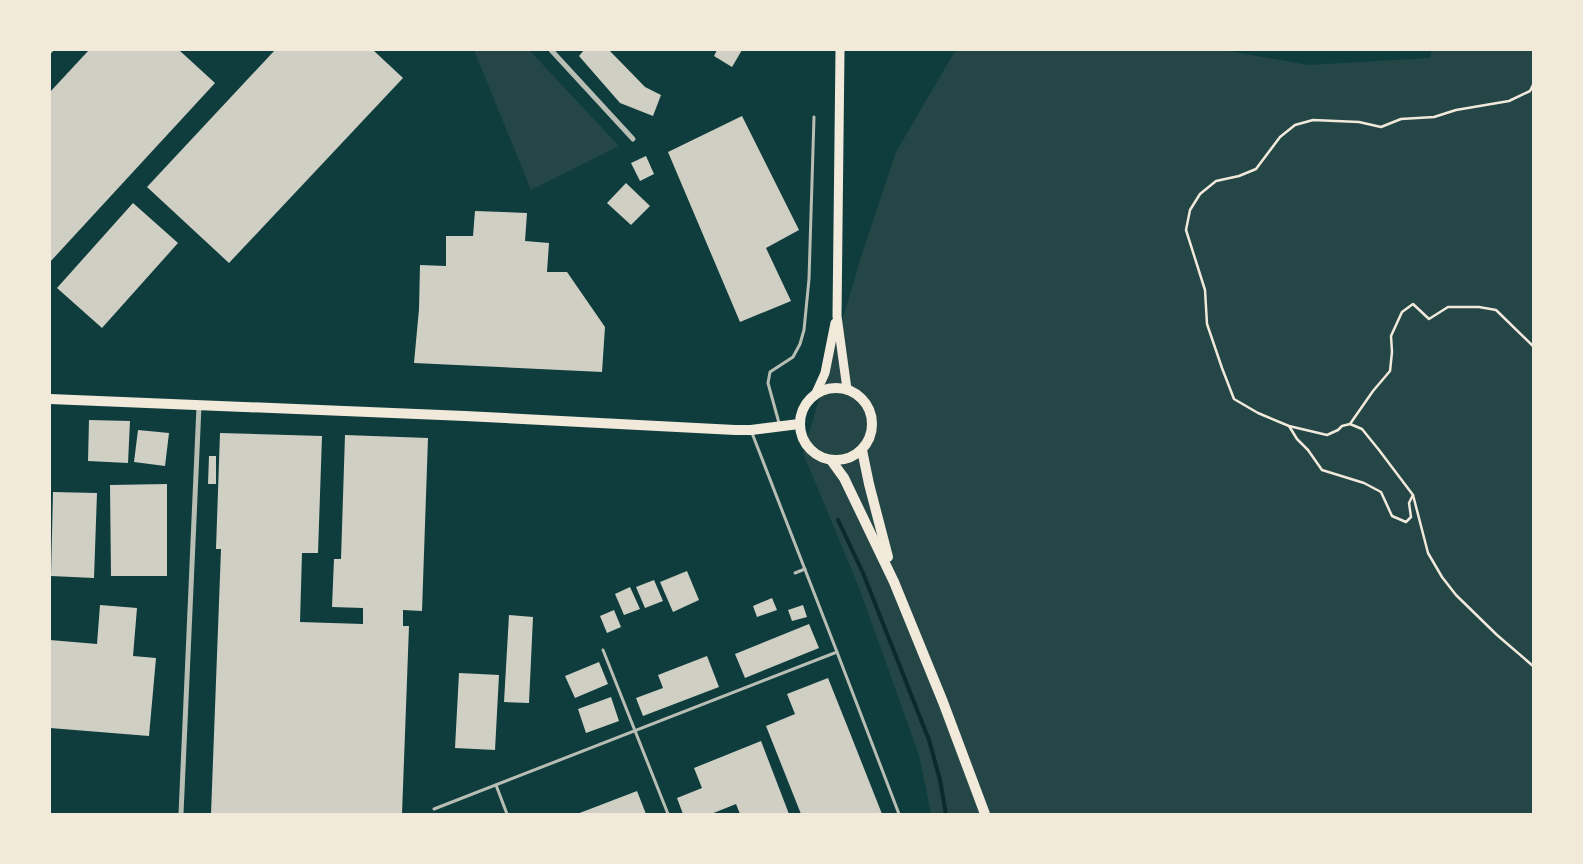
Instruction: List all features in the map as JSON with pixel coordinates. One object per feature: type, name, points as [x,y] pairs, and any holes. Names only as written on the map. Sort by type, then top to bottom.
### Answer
[{"type":"main road","points":[[840,50],[837,316],[847,389]]},
{"type":"main road","points":[[816,393],[825,373],[837,316]]},
{"type":"main road","points":[[831,388],[847,389],[858,395],[867,404],[872,415],[872,428],[869,440],[862,450],[842,460],[831,460],[819,456],[809,448],[802,437],[799,424],[801,412],[807,401],[816,393],[831,388]]},
{"type":"main road","points":[[50,399],[751,430],[799,424]]},
{"type":"main road","points":[[862,450],[894,582]]},
{"type":"main road","points":[[831,460],[844,478],[894,582],[943,702],[985,814]]},
{"type":"street","points":[[551,50],[633,139]]},
{"type":"street","points":[[181,814],[200,406]]},
{"type":"lane","points":[[780,426],[768,383],[770,372],[793,357],[800,344],[804,330],[809,279],[814,117]]},
{"type":"lane","points":[[751,430],[899,814]]},
{"type":"lane","points":[[795,573],[805,569]]},
{"type":"lane","points":[[603,650],[668,814]]},
{"type":"lane","points":[[434,809],[837,652]]},
{"type":"lane","points":[[496,785],[507,814]]},
{"type":"path","points":[[1533,85],[1530,91],[1509,101],[1456,110],[1434,117],[1401,120],[1381,127],[1359,122],[1313,120],[1294,125],[1280,138],[1256,169],[1239,176],[1216,181],[1200,194],[1190,210],[1186,230],[1205,290],[1207,324],[1234,399],[1258,413],[1289,426],[1327,435],[1342,426],[1350,424],[1362,429],[1413,495],[1428,553],[1442,577],[1456,595],[1497,635],[1533,666]]},
{"type":"path","points":[[1350,424],[1373,391],[1390,371],[1391,336],[1402,312],[1413,304],[1429,319],[1448,306],[1479,307],[1496,310],[1533,346]]},
{"type":"path","points":[[1289,426],[1297,440],[1308,450],[1322,470],[1364,482],[1382,492],[1392,516],[1406,522],[1410,517],[1408,503],[1413,495]]},
{"type":"shaded area","points":[[474,50],[529,50],[619,146],[531,190]]},
{"type":"shaded area","points":[[1223,50],[1308,65],[1430,58],[1432,50],[1533,50],[1533,814],[931,814],[919,755],[858,585],[803,453],[861,257],[896,152],[955,51]]},
{"type":"building","points":[[89,50],[179,50],[215,83],[50,262],[50,92]]},
{"type":"building","points":[[275,50],[373,50],[403,78],[229,263],[147,187]]},
{"type":"building","points":[[584,50],[609,50],[645,87],[661,95],[653,116],[620,103],[579,56]]},
{"type":"building","points":[[717,50],[742,50],[732,67],[714,56]]},
{"type":"building","points":[[742,116],[799,230],[766,248],[791,301],[740,322],[668,152]]},
{"type":"building","points":[[646,156],[654,174],[640,181],[631,163]]},
{"type":"building","points":[[626,183],[650,206],[631,225],[607,203]]},
{"type":"building","points":[[133,203],[178,243],[102,328],[57,288]]},
{"type":"building","points":[[475,211],[527,213],[525,241],[549,243],[547,272],[567,272],[605,327],[602,372],[414,363],[419,309],[420,265],[446,266],[446,236],[473,236]]},
{"type":"building","points":[[89,420],[130,421],[128,463],[88,461]]},
{"type":"building","points":[[138,430],[169,433],[165,466],[134,462]]},
{"type":"building","points":[[220,433],[322,436],[318,553],[302,553],[300,622],[363,624],[363,608],[332,607],[334,559],[341,559],[345,435],[428,438],[422,611],[403,610],[403,626],[409,626],[402,814],[211,814],[221,549],[216,549]]},
{"type":"building","points":[[209,456],[216,456],[216,484],[208,484]]},
{"type":"building","points":[[167,484],[167,576],[111,576],[110,485]]},
{"type":"building","points":[[53,492],[97,493],[94,578],[51,576]]},
{"type":"building","points":[[687,571],[699,600],[673,612],[660,582]]},
{"type":"building","points":[[654,580],[663,601],[645,608],[636,587]]},
{"type":"building","points":[[630,587],[640,609],[624,615],[615,594]]},
{"type":"building","points":[[772,598],[777,610],[757,617],[753,606]]},
{"type":"building","points":[[100,605],[137,608],[133,656],[156,658],[149,736],[50,728],[50,640],[97,644]]},
{"type":"building","points":[[803,605],[807,617],[792,621],[788,610]]},
{"type":"building","points":[[614,610],[621,627],[607,633],[600,616]]},
{"type":"building","points":[[509,615],[533,617],[529,703],[504,702]]},
{"type":"building","points":[[809,624],[819,648],[745,678],[735,654]]},
{"type":"building","points":[[707,656],[719,687],[643,716],[636,698],[663,688],[658,675]]},
{"type":"building","points":[[599,662],[608,684],[575,698],[565,676]]},
{"type":"building","points":[[459,673],[499,675],[495,750],[455,748]]},
{"type":"building","points":[[828,678],[882,814],[801,814],[766,726],[795,714],[787,694]]},
{"type":"building","points":[[611,697],[619,721],[586,733],[578,709]]},
{"type":"building","points":[[761,741],[789,814],[740,814],[736,804],[711,814],[683,814],[677,798],[702,788],[694,768]]},
{"type":"building","points":[[637,791],[646,814],[577,814]]},
{"type":"waterway","points":[[838,520],[863,573],[929,740],[940,780],[946,814]]}]
